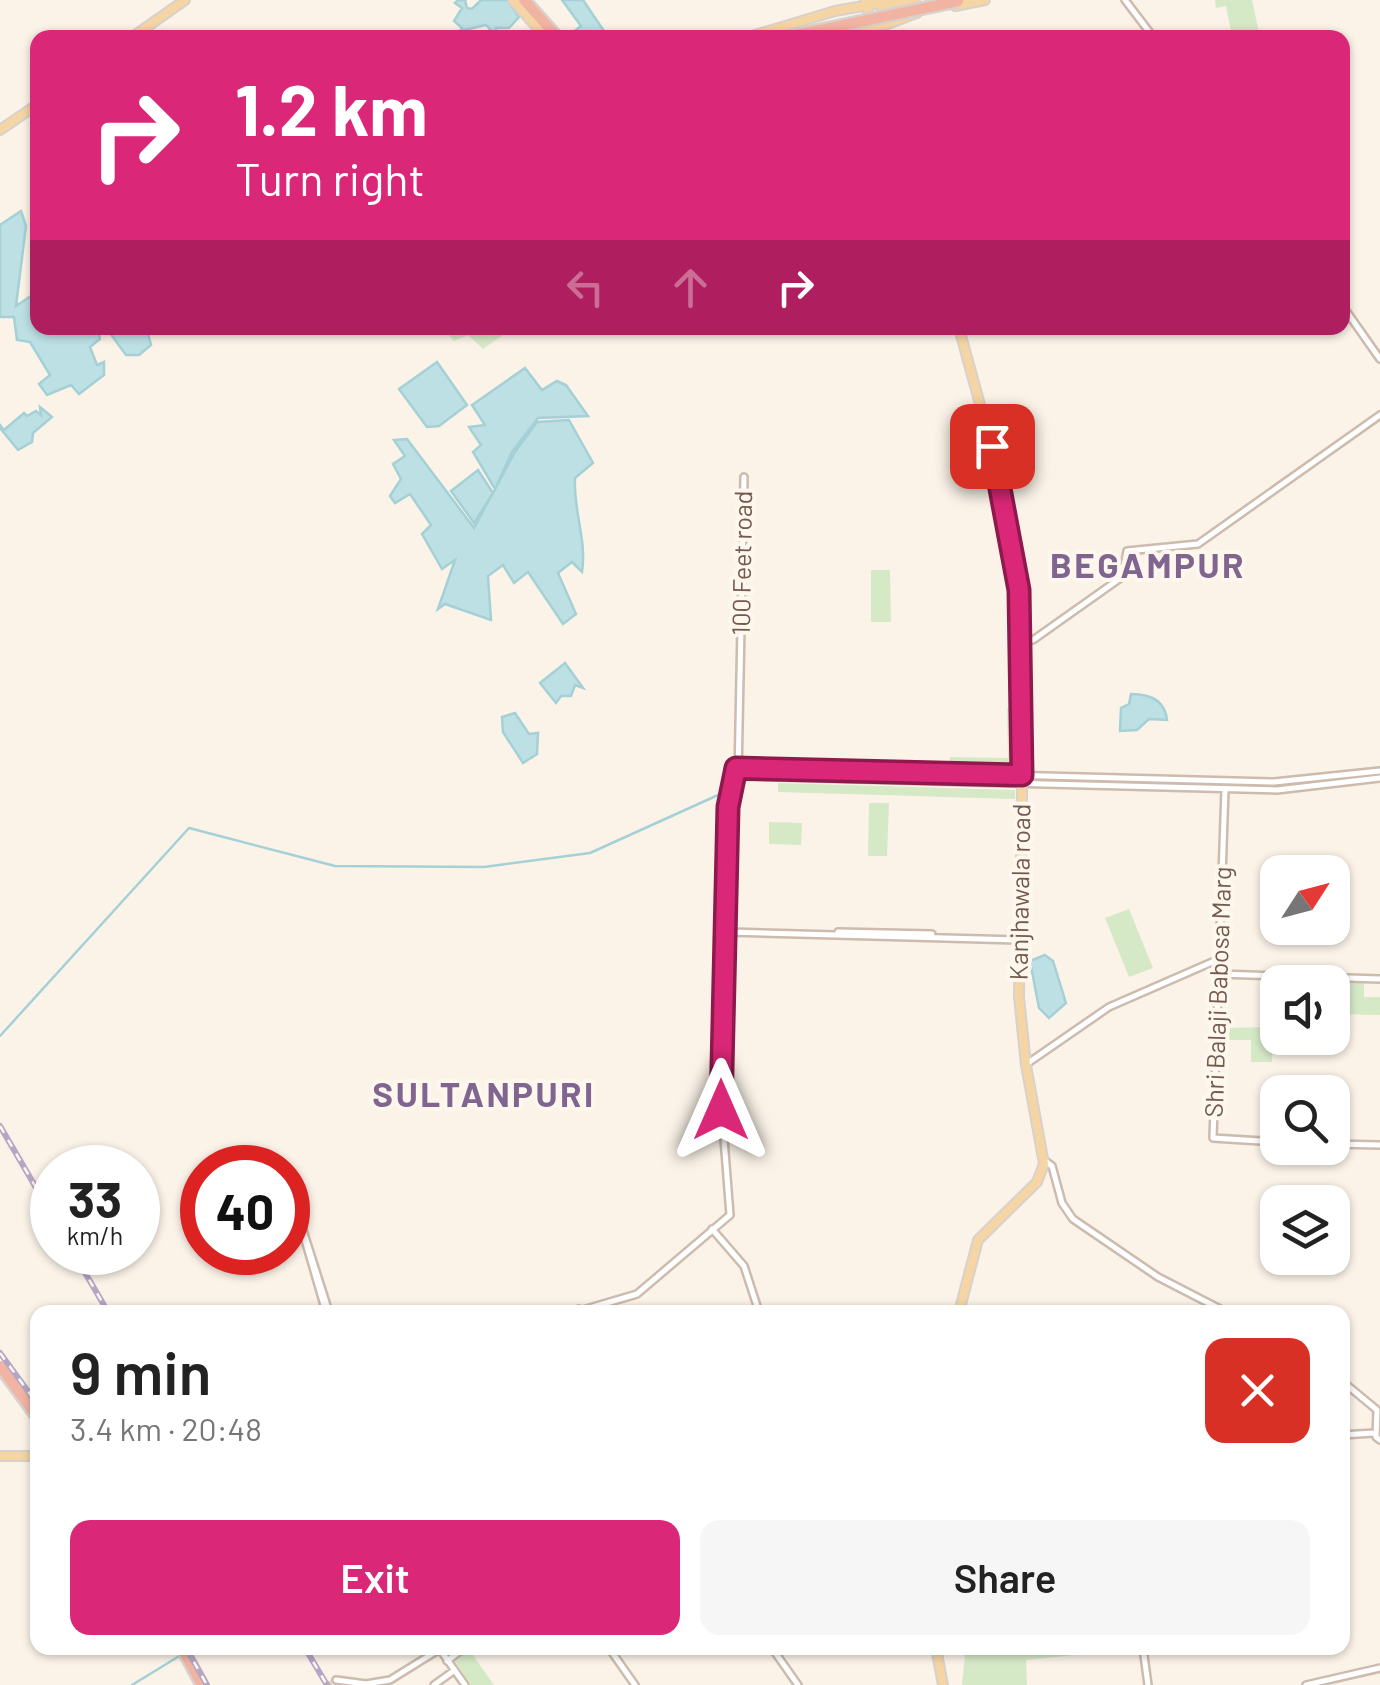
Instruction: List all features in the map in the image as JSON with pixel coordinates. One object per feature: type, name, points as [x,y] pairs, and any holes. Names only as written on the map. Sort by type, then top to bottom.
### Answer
[{"type":"highway","points":[[521,0],[545,30]]},
{"type":"highway","points":[[803,30],[940,0]]},
{"type":"highway","points":[[819,30],[960,0]]},
{"type":"highway","points":[[0,1364],[30,1405]]},
{"type":"highway","points":[[188,1655],[205,1685]]},
{"type":"main road","points":[[142,30],[185,0]]},
{"type":"main road","points":[[521,0],[556,30]]},
{"type":"main road","points":[[806,22],[864,3],[897,0]]},
{"type":"main road","points":[[914,0],[888,2],[880,9],[882,18],[890,21],[917,13]]},
{"type":"main road","points":[[844,30],[985,0]]},
{"type":"main road","points":[[864,3],[871,30]]},
{"type":"main road","points":[[775,30],[842,15],[846,25],[842,30]]},
{"type":"main road","points":[[0,130],[30,109]]},
{"type":"main road","name":"Kanjhawala road","points":[[962,335],[1000,471],[1021,595],[1020,938],[1025,1061],[1045,1160]]},
{"type":"main road","name":"Kanjhawala road","points":[[962,335],[994,452],[1019,590],[1023,779]]},
{"type":"main road","name":"Kanjhawala road","points":[[1020,938],[1028,1063],[1045,1160]]},
{"type":"main road","points":[[962,1305],[980,1242],[1037,1186],[1045,1160]]},
{"type":"main road","points":[[0,1455],[30,1455]]},
{"type":"main road","points":[[939,1655],[944,1685]]},
{"type":"street","points":[[1125,0],[1148,30]]},
{"type":"street","points":[[1350,316],[1380,359]]},
{"type":"street","points":[[1023,641],[1033,640],[1122,577],[1128,551],[1198,544],[1380,416]]},
{"type":"street","name":"100 Feet road","points":[[712,1230],[730,1215],[722,1076],[731,802],[737,772],[744,474],[737,772]]},
{"type":"street","points":[[737,772],[1011,783],[1023,779]]},
{"type":"street","points":[[737,772],[1011,775],[1023,779],[1227,785],[1380,775]]},
{"type":"street","points":[[1011,775],[1011,783]]},
{"type":"street","name":"Shri Balaji Babosa Marg","points":[[1227,785],[1216,1135],[1260,1139]]},
{"type":"street","points":[[726,930],[1020,938]]},
{"type":"street","points":[[1028,1063],[1109,1006],[1220,959]]},
{"type":"street","points":[[1220,973],[1380,978]]},
{"type":"street","points":[[1350,1143],[1380,1144]]},
{"type":"street","points":[[1045,1160],[1052,1166],[1064,1210],[1073,1219],[1158,1278],[1212,1305]]},
{"type":"street","points":[[295,1202],[326,1305]]},
{"type":"street","points":[[601,1305],[636,1295],[712,1230],[744,1266],[755,1305]]},
{"type":"street","points":[[589,1305],[644,1288]]},
{"type":"street","points":[[1350,1388],[1376,1411],[1376,1435],[1350,1436]]},
{"type":"street","points":[[336,1680],[366,1684],[390,1680],[428,1655]]},
{"type":"street","points":[[443,1655],[463,1685]]},
{"type":"street","points":[[446,1660],[453,1655]]},
{"type":"street","points":[[614,1655],[635,1685]]},
{"type":"street","points":[[775,1655],[796,1685]]},
{"type":"street","points":[[1144,1655],[1148,1685]]},
{"type":"street","points":[[446,1660],[463,1685]]},
{"type":"street","points":[[1306,1685],[1380,1668]]},
{"type":"street","points":[[436,1685],[453,1673]]},
{"type":"green space","points":[[1215,0],[1252,0],[1258,30],[1231,30],[1226,6],[1216,8]]},
{"type":"green space","points":[[468,335],[503,335],[483,349]]},
{"type":"green space","points":[[871,570],[890,570],[891,622],[871,622]]},
{"type":"green space","points":[[1007,708],[1017,709],[1016,766],[949,764],[950,757],[1008,758]]},
{"type":"green space","points":[[778,783],[1015,790],[1015,799],[778,792]]},
{"type":"green space","points":[[869,803],[889,803],[887,856],[868,856]]},
{"type":"green space","points":[[769,822],[802,823],[801,845],[769,844]]},
{"type":"green space","points":[[1129,909],[1153,968],[1129,977],[1105,918]]},
{"type":"green space","points":[[1350,981],[1364,982],[1364,997],[1380,997],[1380,1015],[1350,1014]]},
{"type":"green space","points":[[1260,1027],[1260,1055],[1272,1055],[1272,1062],[1251,1062],[1251,1040],[1221,1040],[1221,1028]]},
{"type":"green space","points":[[473,1655],[494,1685],[471,1685],[452,1657]]},
{"type":"green space","points":[[965,1655],[1075,1655],[1026,1660],[1027,1685],[962,1685]]},
{"type":"water","points":[[465,0],[467,8],[472,9],[481,0],[508,0],[519,17],[509,28],[491,30],[486,25],[461,30],[454,21],[462,8],[455,3]]},
{"type":"water","points":[[562,0],[583,0],[603,30],[576,30],[581,26]]},
{"type":"water","points":[[21,211],[26,226],[16,306],[30,297],[30,335],[99,335],[90,347],[97,365],[104,362],[104,375],[79,394],[71,385],[47,395],[39,384],[50,375],[30,342],[17,340],[14,317],[0,317],[0,225]]},
{"type":"water","points":[[111,335],[148,335],[151,345],[139,355],[126,355]]},
{"type":"water","points":[[437,362],[467,405],[439,426],[427,427],[399,389]]},
{"type":"water","points":[[525,368],[542,390],[557,381],[566,385],[588,416],[538,418],[512,452],[495,489],[473,452],[481,445],[469,427],[485,425],[472,405]]},
{"type":"water","points":[[40,407],[52,417],[33,433],[32,442],[18,450],[0,425],[4,430],[24,413],[27,416],[36,411],[41,415]]},
{"type":"water","points":[[569,420],[593,463],[575,478],[582,572],[572,562],[558,573],[576,614],[563,624],[528,572],[514,583],[503,565],[488,576],[491,620],[445,604],[438,609],[455,560],[442,569],[422,534],[431,525],[410,494],[395,503],[390,496],[401,479],[393,464],[405,456],[394,440],[407,439],[474,528],[515,452],[537,422]]},
{"type":"water","points":[[478,470],[493,493],[474,523],[451,491]]},
{"type":"water","points":[[565,663],[583,688],[575,685],[571,696],[561,696],[556,703],[540,683]]},
{"type":"water","points":[[1131,694],[1155,700],[1167,720],[1149,719],[1137,730],[1120,731],[1121,708],[1129,704]]},
{"type":"water","points":[[515,713],[529,734],[538,733],[537,754],[523,763],[503,732],[502,717]]},
{"type":"water","points":[[1045,955],[1053,961],[1066,1003],[1049,1018],[1039,1008],[1030,961]]},
{"type":"waterway","points":[[0,1036],[189,828],[335,866],[484,867],[590,853],[727,791]]},
{"type":"waterway","points":[[132,1685],[181,1655]]},
{"type":"tunnel","points":[[327,1685],[336,1680]]},
{"type":"railway","points":[[0,1126],[30,1177]]},
{"type":"railway","points":[[86,1275],[104,1305]]},
{"type":"railway","points":[[0,1353],[30,1394]]},
{"type":"railway","points":[[190,1655],[207,1685]]},
{"type":"railway","points":[[309,1655],[327,1685]]},
{"type":"district","name":"BEGAMPUR","points":[[1148,566]]},
{"type":"district","name":"SULTANPURI","points":[[484,1095]]},
{"type":"route","points":[[721,1110],[728,807],[736,768],[1022,775],[1019,590],[992,446]]}]
